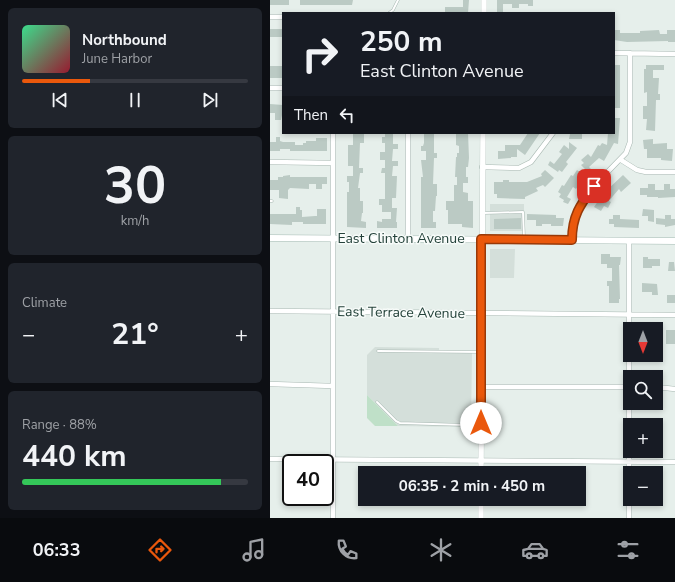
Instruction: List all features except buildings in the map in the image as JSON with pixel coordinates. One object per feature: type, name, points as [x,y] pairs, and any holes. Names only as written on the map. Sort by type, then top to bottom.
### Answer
[{"type":"main road","name":"East Clinton Avenue","points":[[270,238],[675,241]]},
{"type":"street","points":[[484,0],[484,12]]},
{"type":"street","points":[[270,17],[282,17]]},
{"type":"street","points":[[615,53],[675,54]]},
{"type":"street","points":[[572,240],[572,228],[578,209],[598,181],[621,160],[626,153],[630,142],[630,53]]},
{"type":"street","points":[[270,88],[282,88]]},
{"type":"street","points":[[333,134],[334,454]]},
{"type":"street","points":[[408,134],[408,238]]},
{"type":"street","points":[[481,466],[481,239],[483,134]]},
{"type":"street","points":[[482,167],[519,168],[531,162],[552,134]]},
{"type":"street","points":[[621,160],[637,170],[646,172],[675,172]]},
{"type":"street","points":[[270,162],[333,163]]},
{"type":"street","points":[[629,241],[629,370]]},
{"type":"street","name":"East Terrace Avenue","points":[[270,311],[675,315]]},
{"type":"street","points":[[270,384],[333,386]]},
{"type":"street","points":[[481,388],[623,387]]},
{"type":"street","points":[[663,388],[675,389]]},
{"type":"street","points":[[629,410],[629,518]]},
{"type":"street","points":[[270,459],[282,459]]},
{"type":"street","points":[[334,460],[675,462]]},
{"type":"street","points":[[333,506],[333,518]]},
{"type":"street","points":[[481,506],[481,518]]},
{"type":"lane","points":[[390,12],[398,0]]},
{"type":"lane","points":[[482,213],[523,212],[524,239]]},
{"type":"lane","points":[[378,351],[481,352]]},
{"type":"lane","points":[[378,402],[396,421],[400,422],[481,423]]},
{"type":"shaded area","points":[[490,204],[524,204],[524,231],[490,231]]},
{"type":"shaded area","points":[[490,249],[515,249],[514,278],[490,278]]},
{"type":"shaded area","points":[[375,347],[439,348],[439,350],[472,351],[471,427],[398,426],[367,395],[367,355]]},
{"type":"green space","points":[[367,395],[398,426],[375,426],[367,418]]},
{"type":"route","points":[[481,423],[481,239],[572,240],[574,218],[578,209],[594,186]]}]
